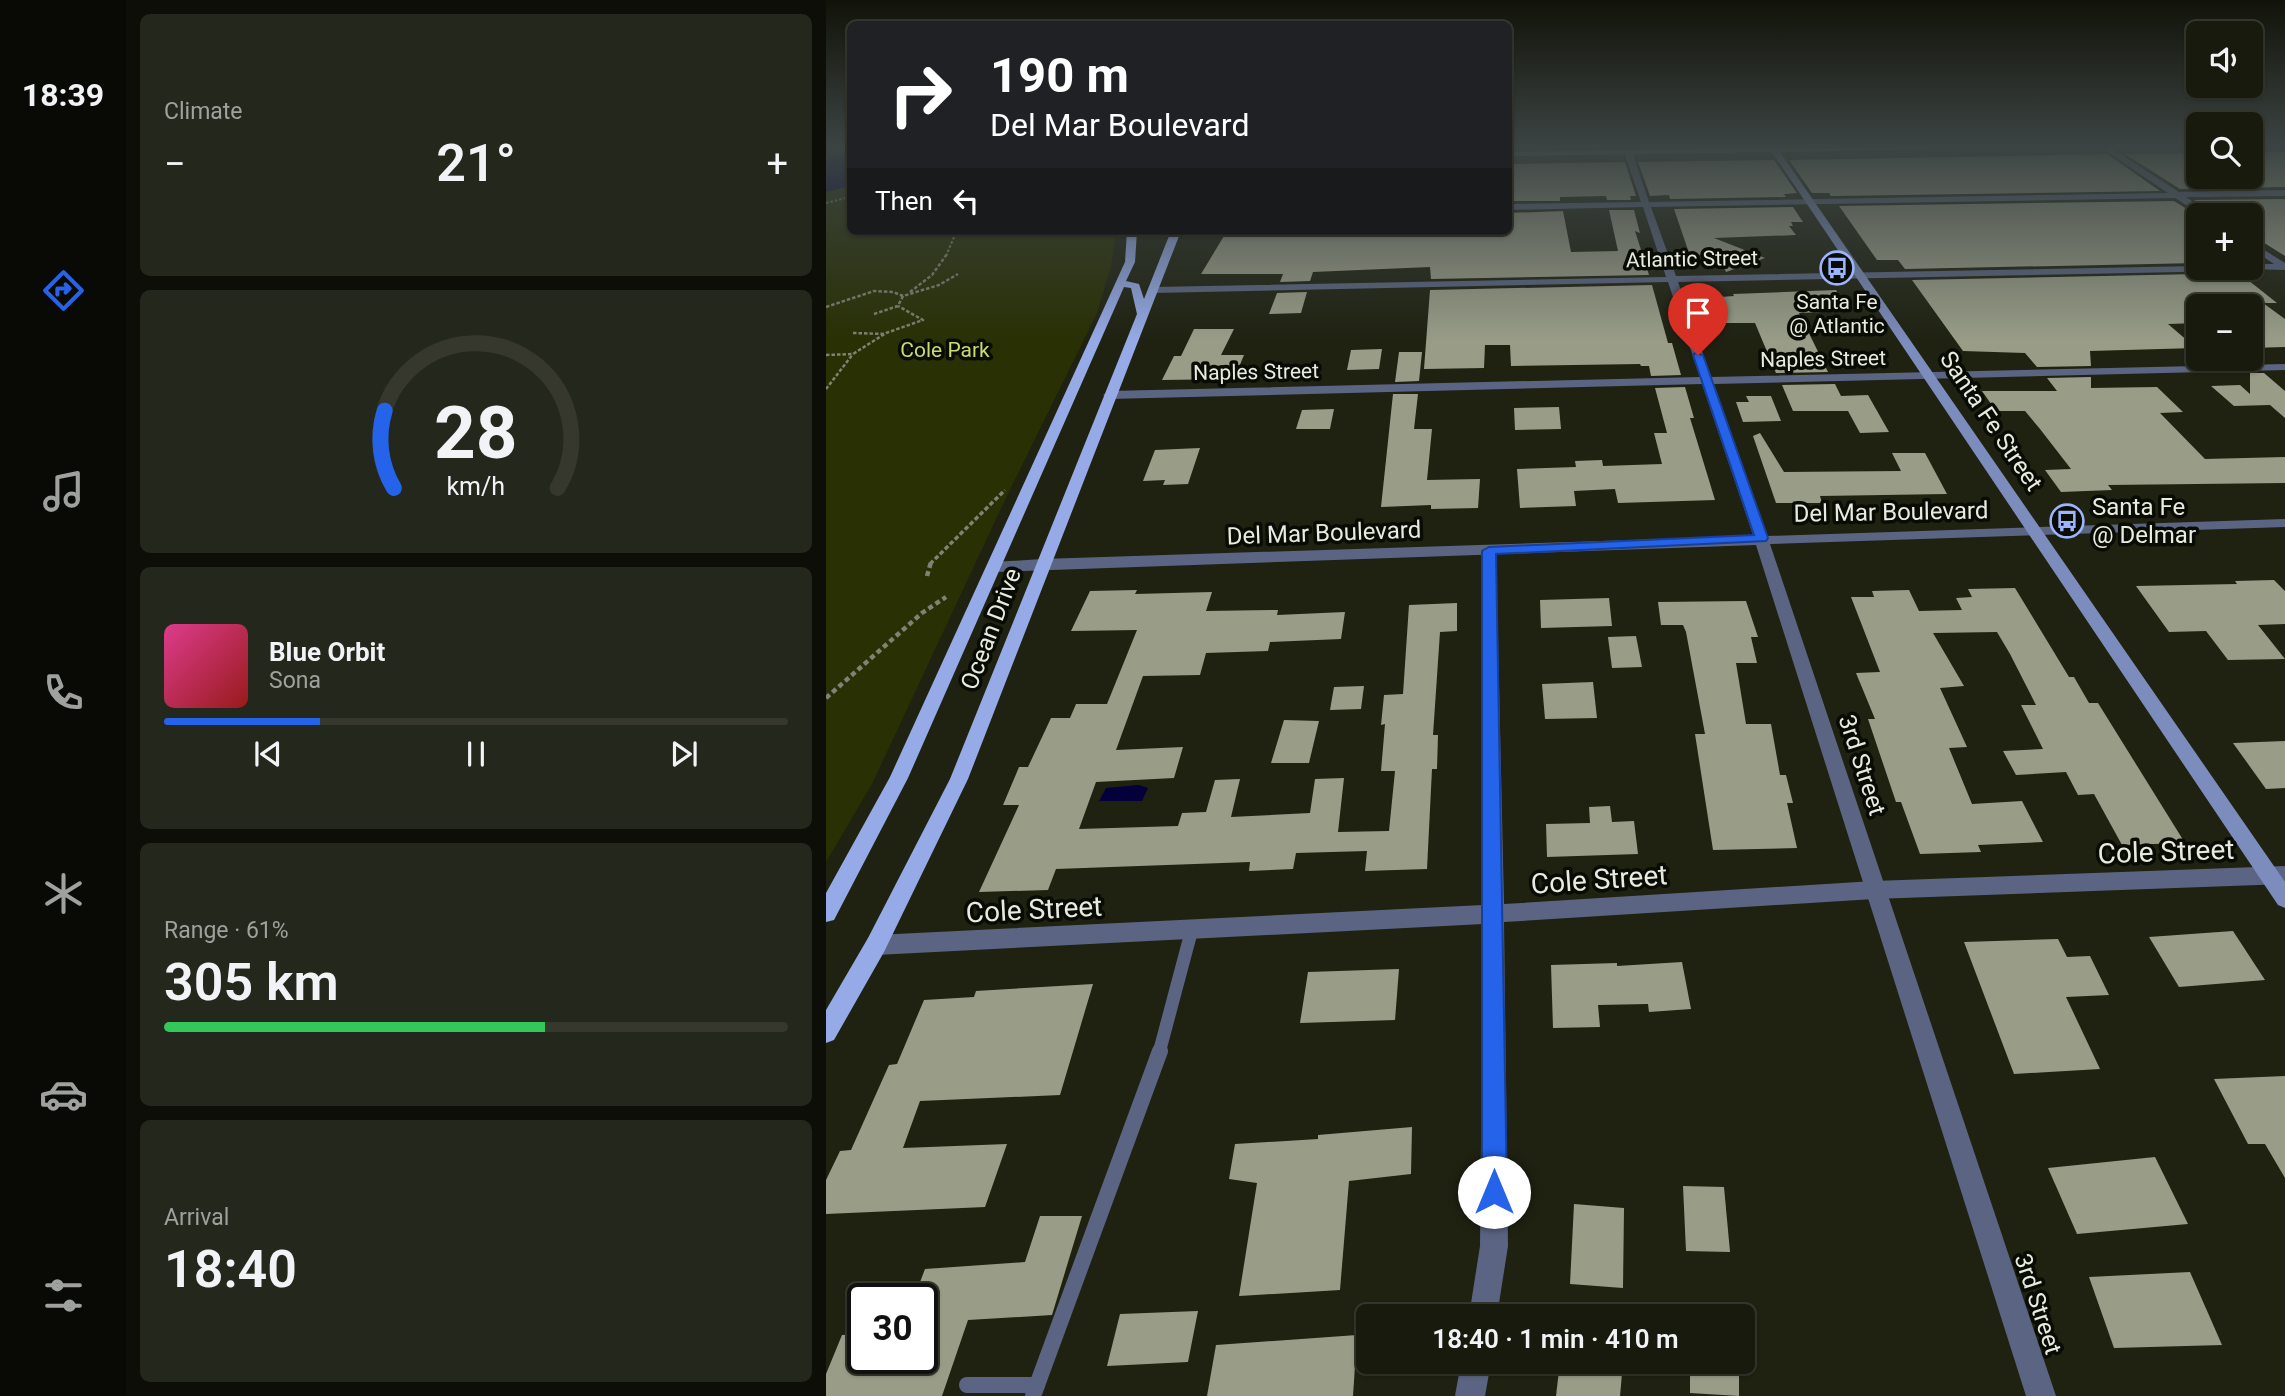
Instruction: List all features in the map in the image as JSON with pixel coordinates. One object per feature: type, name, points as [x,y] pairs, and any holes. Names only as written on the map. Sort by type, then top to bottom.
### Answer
[{"type":"main road","name":"Santa Fe Street","points":[[1818,212],[2035,531],[2277,875],[2285,899]]},
{"type":"main road","name":"Ocean Drive","points":[[826,913],[899,778],[995,568],[1130,262],[1132,235]]},
{"type":"main road","name":"Ocean Drive","points":[[826,1031],[876,945],[960,779],[1042,564],[1175,235]]},
{"type":"main road","points":[[1121,283],[1135,286],[1143,316]]},
{"type":"street","name":"3rd Street","points":[[1649,212],[1761,538],[2041,1396]]},
{"type":"street","points":[[2263,253],[2285,267]]},
{"type":"street","points":[[2263,267],[2285,267]]},
{"type":"street","name":"Atlantic Street","points":[[1154,290],[2186,269]]},
{"type":"street","name":"Naples Street","points":[[1109,395],[2285,367]]},
{"type":"street","name":"Del Mar Boulevard","points":[[995,568],[1042,564],[1489,551],[1761,538],[2285,523]]},
{"type":"street","points":[[1485,1304],[1494,1246],[1489,551]]},
{"type":"street","name":"Cole Street","points":[[876,945],[1492,914],[1874,890],[2277,875]]},
{"type":"street","points":[[1470,1396],[1474,1374]]},
{"type":"lane","points":[[967,1385],[1035,1391],[1162,1046],[1192,929]]},
{"type":"path","points":[[874,314],[898,306],[903,296],[934,274],[949,256],[953,235]]},
{"type":"path","points":[[826,307],[865,291],[891,290],[903,296],[939,285],[958,274]]},
{"type":"path","points":[[826,389],[853,354],[886,334],[923,320],[898,306]]},
{"type":"path","points":[[853,332],[886,334]]},
{"type":"path","points":[[826,355],[853,354]]},
{"type":"path","points":[[927,576],[930,563],[1007,487]]},
{"type":"path","points":[[826,698],[922,613],[946,597]]},
{"type":"green space","name":"Cole Park","points":[[826,212],[847,212],[847,235],[1116,235],[1111,266],[1097,313],[1004,502],[872,784],[826,862]]},
{"type":"shaded area","points":[[1139,785],[1148,788],[1142,801],[1099,801],[1106,788]]},
{"type":"building","points":[[1563,212],[1571,252],[1618,251],[1609,212],[1635,212],[1640,233],[1635,231],[1649,275],[1431,279],[1430,267],[1313,272],[1310,281],[1280,282],[1283,274],[1201,274],[1225,235],[1512,235],[1512,213]]},
{"type":"building","points":[[1675,212],[1796,212],[1803,222],[1791,222],[1793,226],[1789,226],[1796,235],[1714,238],[1765,258],[1726,272],[1716,249],[1697,256],[1689,253]]},
{"type":"building","points":[[1843,212],[2186,212],[2186,263],[1905,269],[1898,260],[1877,260]]},
{"type":"building","points":[[2263,212],[2285,212],[2285,256],[2263,242]]},
{"type":"building","points":[[2186,274],[2186,280],[2248,280],[2277,303],[2263,303],[2263,294],[2186,294],[2186,323],[2168,324],[2186,339],[2186,348],[2090,351],[2091,366],[2037,367],[2025,353],[1963,351],[1912,280]]},
{"type":"building","points":[[1652,285],[1668,343],[1672,343],[1681,375],[1651,376],[1649,366],[1640,364],[1511,366],[1510,345],[1485,345],[1484,368],[1424,369],[1430,290]]},
{"type":"building","points":[[1836,290],[1849,311],[1799,313],[1828,372],[1776,373],[1755,323],[1715,323],[1708,303],[1722,302],[1720,297],[1734,296],[1733,294]]},
{"type":"building","points":[[1307,292],[1301,313],[1269,314],[1277,293]]},
{"type":"building","points":[[2263,303],[2285,319],[2285,347],[2263,348]]},
{"type":"building","points":[[1194,329],[1234,329],[1221,355],[1244,355],[1234,379],[1162,380],[1174,356],[1181,356]]},
{"type":"building","points":[[1382,349],[1379,369],[1347,370],[1351,350]]},
{"type":"building","points":[[1399,352],[1422,352],[1419,381],[1395,382]]},
{"type":"building","points":[[2250,373],[2264,373],[2285,391],[2285,418],[2270,405],[2234,406],[2211,386],[2240,385],[2250,394]]},
{"type":"building","points":[[2091,377],[2091,388],[2157,387],[2183,412],[2160,413],[2205,459],[2285,457],[2285,483],[2108,485],[2112,490],[2061,492],[2045,470],[2071,469],[2040,429],[2025,411],[1996,411],[1982,391],[2057,391],[2047,378]]},
{"type":"building","points":[[1835,384],[1841,396],[1868,395],[1889,432],[1860,433],[1848,411],[1793,411],[1782,385]]},
{"type":"building","points":[[1685,387],[1694,418],[1690,418],[1715,500],[1618,503],[1615,489],[1574,491],[1576,506],[1520,508],[1517,469],[1576,467],[1575,461],[1602,460],[1603,466],[1662,464],[1654,433],[1667,433],[1655,388]]},
{"type":"building","points":[[1393,394],[1418,394],[1414,429],[1432,429],[1427,480],[1480,479],[1478,508],[1431,509],[1431,505],[1381,507]]},
{"type":"building","points":[[1746,396],[1771,396],[1781,421],[1743,422],[1736,402],[1749,402]]},
{"type":"building","points":[[1559,407],[1561,429],[1515,430],[1514,408]]},
{"type":"building","points":[[1334,409],[1330,429],[1296,429],[1302,410]]},
{"type":"building","points":[[1760,433],[1784,472],[1901,471],[1892,453],[1925,453],[1947,494],[1820,496],[1822,503],[1776,503],[1753,436]]},
{"type":"building","points":[[1200,448],[1188,484],[1163,485],[1165,480],[1143,481],[1155,450]]},
{"type":"building","points":[[2274,580],[2285,591],[2285,624],[2258,625],[2285,659],[2228,660],[2206,631],[2169,632],[2136,586],[2237,584],[2235,581]]},
{"type":"building","points":[[2015,588],[2069,677],[2074,677],[2089,703],[2098,703],[2185,843],[2122,845],[2094,794],[2078,795],[2066,772],[2016,775],[2003,751],[2043,749],[2021,705],[2036,705],[2010,654],[1997,632],[1933,633],[1964,686],[1940,688],[1967,747],[1949,748],[1972,804],[2022,801],[2043,842],[1978,845],[1981,852],[1920,854],[1901,802],[1896,802],[1868,719],[1875,719],[1856,673],[1880,672],[1851,597],[1874,597],[1872,591],[1909,590],[1919,611],[1962,610],[1956,598],[1972,597],[1968,589]]},
{"type":"building","points":[[1137,590],[1135,594],[1212,592],[1206,611],[1278,610],[1277,615],[1345,612],[1341,639],[1270,642],[1268,651],[1206,653],[1200,675],[1143,676],[1116,750],[1183,747],[1174,778],[1096,782],[1079,829],[1178,826],[1182,813],[1206,812],[1215,780],[1240,779],[1231,817],[1310,813],[1315,779],[1344,778],[1338,832],[1389,831],[1395,771],[1381,771],[1385,724],[1381,725],[1384,695],[1403,694],[1409,605],[1457,603],[1457,631],[1440,632],[1433,735],[1438,735],[1437,769],[1432,769],[1427,869],[1365,871],[1367,851],[1296,853],[1293,869],[1249,871],[1250,862],[1056,869],[1048,890],[979,892],[1019,805],[1003,805],[1019,767],[1028,767],[1051,718],[1070,718],[1076,704],[1107,704],[1137,630],[1071,631],[1090,591]]},
{"type":"building","points":[[1609,598],[1612,626],[1541,628],[1540,600]]},
{"type":"building","points":[[1746,601],[1758,637],[1751,637],[1757,663],[1736,663],[1746,724],[1771,724],[1780,775],[1786,775],[1793,803],[1787,803],[1797,848],[1713,850],[1695,734],[1705,734],[1686,632],[1683,625],[1661,625],[1658,602]]},
{"type":"building","points":[[1636,636],[1642,667],[1612,668],[1608,637]]},
{"type":"building","points":[[1593,682],[1597,718],[1545,719],[1542,684]]},
{"type":"building","points":[[1364,686],[1361,709],[1330,710],[1334,687]]},
{"type":"building","points":[[1284,720],[1319,721],[1309,763],[1271,763]]},
{"type":"building","points":[[2285,741],[2285,788],[2266,789],[2233,743]]},
{"type":"building","points":[[1610,806],[1612,822],[1634,821],[1638,854],[1547,857],[1546,824],[1590,823],[1589,807]]},
{"type":"building","points":[[2233,931],[2265,980],[2179,987],[2149,937]]},
{"type":"building","points":[[2058,939],[2067,957],[2090,956],[2109,995],[2066,997],[2100,1069],[2014,1074],[1964,942]]},
{"type":"building","points":[[1682,962],[1691,1009],[1649,1012],[1648,1004],[1598,1005],[1600,1027],[1553,1028],[1551,965],[1617,963],[1617,966]]},
{"type":"building","points":[[1399,969],[1395,1020],[1300,1023],[1308,972]]},
{"type":"building","points":[[1093,984],[1060,1095],[920,1101],[903,1148],[1007,1144],[985,1207],[826,1214],[826,1180],[840,1151],[851,1150],[889,1065],[897,1064],[924,1000],[974,997],[976,991]]},
{"type":"building","points":[[2285,1076],[2285,1178],[2265,1144],[2248,1144],[2214,1079]]},
{"type":"building","points":[[1412,1127],[1411,1174],[1349,1181],[1340,1290],[1239,1296],[1257,1183],[1229,1179],[1235,1144],[1318,1139],[1318,1135]]},
{"type":"building","points":[[2155,1157],[2188,1224],[2077,1234],[2048,1168]]},
{"type":"building","points":[[1683,1186],[1724,1187],[1730,1252],[1686,1251]]},
{"type":"building","points":[[1574,1204],[1624,1208],[1623,1288],[1570,1284]]},
{"type":"building","points":[[1040,1216],[1082,1216],[1052,1315],[968,1320],[942,1396],[826,1396],[826,1374],[842,1335],[847,1335],[847,1374],[938,1374],[938,1283],[920,1283],[925,1269],[1025,1262]]},
{"type":"building","points":[[2190,1272],[2222,1345],[2114,1348],[2089,1277]]},
{"type":"building","points":[[1198,1311],[1188,1362],[1107,1366],[1120,1314]]},
{"type":"building","points":[[1356,1335],[1353,1396],[1207,1396],[1216,1345]]},
{"type":"building","points":[[1559,1374],[1622,1374],[1620,1396],[1556,1396]]},
{"type":"building","points":[[1690,1374],[1739,1374],[1739,1396],[1690,1393]]},
{"type":"place","name":"Santa Fe @ Atlantic","points":[[1837,268]]},
{"type":"place","name":"Santa Fe @ Delmar","points":[[2067,521]]},
{"type":"route","points":[[1494,1192],[1489,551],[1761,538],[1698,355]]}]
